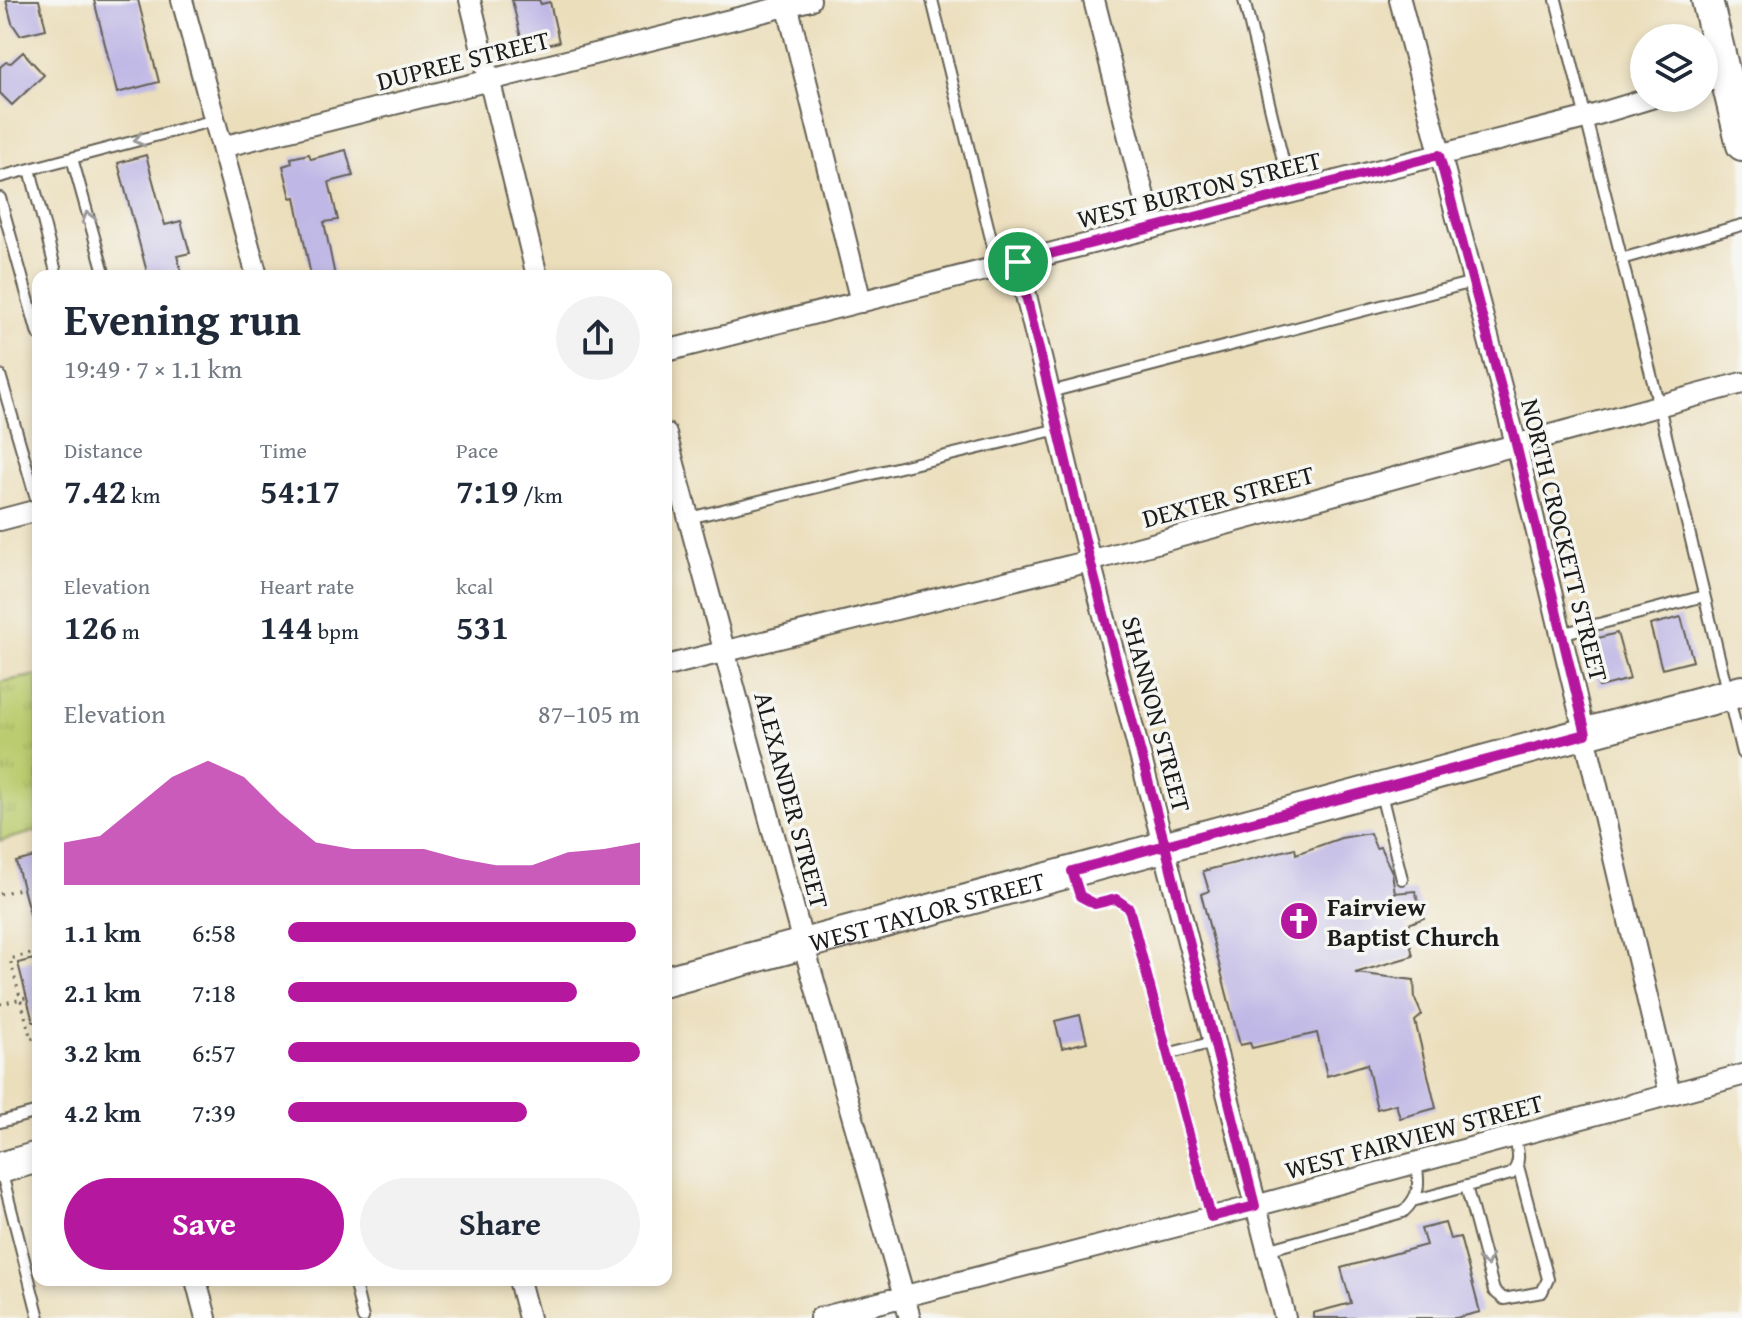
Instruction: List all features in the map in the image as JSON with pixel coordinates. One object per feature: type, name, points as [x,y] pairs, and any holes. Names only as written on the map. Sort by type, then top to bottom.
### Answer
[{"type":"main road","points":[[1707,0],[1709,24]]},
{"type":"main road","points":[[1718,84],[1738,112],[1742,145]]},
{"type":"main road","name":"WEST TAYLOR STREET","points":[[672,979],[1735,693]]},
{"type":"main road","points":[[0,1168],[32,1159]]},
{"type":"street","points":[[182,0],[255,270]]},
{"type":"street","points":[[470,0],[536,270]]},
{"type":"street","name":"DUPREE STREET","points":[[222,147],[786,3],[810,0]]},
{"type":"street","points":[[1094,0],[1152,228]]},
{"type":"street","name":"NORTH CROCKETT STREET","points":[[1400,0],[1516,444],[1670,1094]]},
{"type":"street","points":[[786,3],[861,302]]},
{"type":"street","name":"WEST BURTON STREET","points":[[672,349],[1630,104]]},
{"type":"street","name":"SHANNON STREET","points":[[1018,262],[1090,561],[1285,1318]]},
{"type":"street","name":"DEXTER STREET","points":[[672,664],[1090,561],[1742,383]]},
{"type":"street","name":"ALEXANDER STREET","points":[[672,456],[803,943],[910,1318]]},
{"type":"street","points":[[0,520],[32,510]]},
{"type":"street","name":"WEST FAIRVIEW STREET","points":[[820,1318],[1255,1206],[1742,1075]]},
{"type":"street","points":[[198,1286],[206,1318]]},
{"type":"street","points":[[521,1286],[529,1318]]},
{"type":"lane","points":[[932,0],[998,267]]},
{"type":"lane","points":[[1244,0],[1291,193]]},
{"type":"lane","points":[[1556,0],[1704,596],[1735,693],[1742,753]]},
{"type":"lane","points":[[0,177],[215,120]]},
{"type":"lane","points":[[72,158],[103,270]]},
{"type":"lane","points":[[30,169],[55,270]]},
{"type":"lane","points":[[0,198],[32,313]]},
{"type":"lane","points":[[1621,259],[1742,225]]},
{"type":"lane","points":[[1050,392],[1473,282]]},
{"type":"lane","points":[[0,375],[32,487]]},
{"type":"lane","points":[[689,518],[1058,429]]},
{"type":"lane","points":[[1561,634],[1704,596]]},
{"type":"lane","points":[[1379,789],[1402,879]]},
{"type":"lane","points":[[1072,871],[1080,896],[1095,904],[1116,899],[1129,908],[1211,1217]]},
{"type":"lane","points":[[1167,1054],[1214,1042]]},
{"type":"lane","points":[[0,1122],[32,1114]]},
{"type":"lane","points":[[1466,1186],[1494,1291],[1504,1299],[1542,1292],[1548,1279],[1518,1166],[1514,1136]]},
{"type":"lane","points":[[1416,1162],[1420,1184],[1416,1200]]},
{"type":"lane","points":[[1267,1250],[1403,1212],[1416,1200],[1511,1174],[1518,1166]]},
{"type":"lane","points":[[0,1168],[39,1318]]},
{"type":"lane","points":[[355,1286],[363,1318]]},
{"type":"path","points":[[0,894],[23,888]]},
{"type":"path","points":[[32,954],[10,959],[32,1039]]},
{"type":"path","points":[[0,1004],[26,998]]},
{"type":"green space","points":[[32,676],[32,833],[0,841],[0,682]]},
{"type":"building","points":[[6,0],[39,0],[46,29],[20,35],[12,23]]},
{"type":"building","points":[[94,0],[138,0],[159,82],[117,93]]},
{"type":"building","points":[[512,0],[539,0],[541,4],[550,2],[559,42],[524,50]]},
{"type":"building","points":[[23,52],[44,75],[12,105],[0,93],[0,67],[6,62],[11,63]]},
{"type":"building","points":[[346,150],[353,176],[329,182],[338,220],[324,222],[334,270],[310,270],[295,197],[291,198],[283,166],[292,163],[291,158],[309,154],[311,159]]},
{"type":"building","points":[[146,155],[165,225],[181,221],[190,253],[177,256],[181,270],[146,270],[118,163]]},
{"type":"building","points":[[1681,617],[1693,661],[1662,669],[1650,625]]},
{"type":"building","points":[[1617,633],[1630,679],[1599,687],[1587,641]]},
{"type":"building","points":[[1370,833],[1392,872],[1395,893],[1415,891],[1424,918],[1406,925],[1413,956],[1355,973],[1414,980],[1415,999],[1422,1015],[1415,1021],[1436,1108],[1400,1118],[1396,1104],[1377,1109],[1367,1064],[1327,1076],[1317,1033],[1252,1048],[1250,1043],[1240,1045],[1201,894],[1209,891],[1203,871],[1295,848],[1296,854],[1341,838]]},
{"type":"building","points":[[32,858],[32,922],[16,862]]},
{"type":"building","points":[[32,960],[32,1018],[18,963]]},
{"type":"building","points":[[1080,1015],[1087,1042],[1062,1048],[1055,1021]]},
{"type":"building","points":[[1445,1223],[1450,1239],[1460,1237],[1480,1312],[1456,1318],[1313,1318],[1313,1313],[1351,1303],[1341,1268],[1426,1245],[1421,1229]]},
{"type":"place","name":"Fairview Baptist Church","points":[[1299,921]]},
{"type":"route","points":[[1018,262],[1090,561],[1165,845],[1072,871],[1080,896],[1095,904],[1116,899],[1129,908],[1211,1217],[1255,1206],[1165,845],[1586,734],[1516,444],[1439,155],[1018,262]]}]
